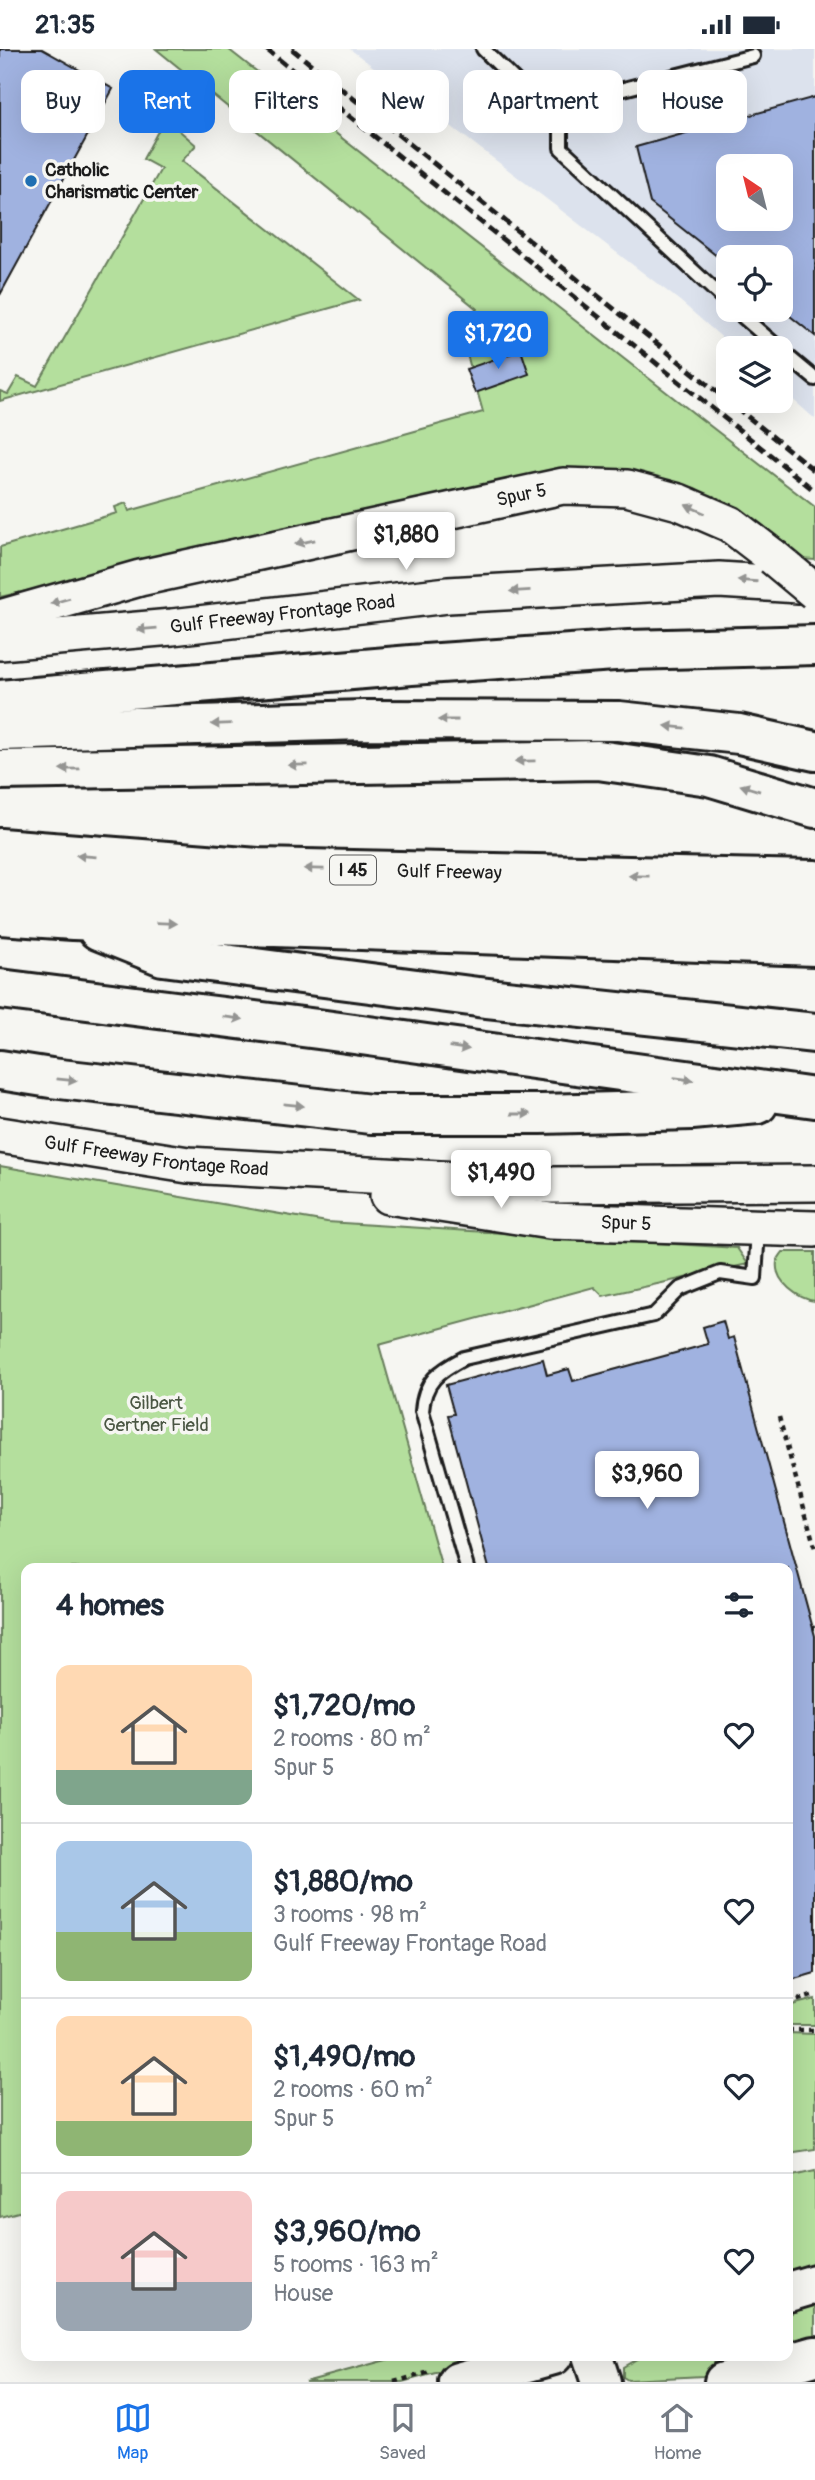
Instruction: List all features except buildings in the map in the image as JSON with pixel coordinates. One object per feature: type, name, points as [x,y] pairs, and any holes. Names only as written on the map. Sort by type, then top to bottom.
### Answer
[{"type":"main road","name":"Spur 5","points":[[0,618],[141,578],[562,486],[627,488],[679,502],[730,524],[815,592]]},
{"type":"main road","name":"Gulf Freeway Frontage Road","points":[[0,642],[172,627],[449,595],[719,580],[815,586]]},
{"type":"main road","points":[[0,699],[629,650],[815,645]]},
{"type":"main road","points":[[0,731],[364,720],[619,721],[739,734],[815,751]]},
{"type":"main road","points":[[0,770],[598,760],[709,776],[815,808]]},
{"type":"main road","name":"Gulf Freeway","points":[[0,848],[258,868],[706,910],[815,946]]},
{"type":"main road","name":"Gulf Freeway","points":[[0,915],[73,920],[706,910],[815,880]]},
{"type":"main road","name":"Gulf Freeway","points":[[0,883],[288,900],[815,912]]},
{"type":"main road","points":[[73,920],[163,956],[478,997],[815,1033]]},
{"type":"main road","points":[[0,989],[318,1029],[815,1098]]},
{"type":"main road","points":[[0,1070],[371,1114],[541,1114],[692,1110],[815,1098]]},
{"type":"main road","name":"Gulf Freeway Frontage Road","points":[[0,1135],[188,1165],[551,1185],[815,1183]]},
{"type":"main road","name":"Spur 5","points":[[188,1165],[550,1221],[815,1229]]},
{"type":"main road","points":[[793,2291],[815,2284]]},
{"type":"main road","points":[[724,2382],[815,2356]]},
{"type":"main road","points":[[458,2382],[532,2361]]},
{"type":"main road","points":[[594,2361],[601,2382]]},
{"type":"lane","points":[[483,49],[504,70]]},
{"type":"lane","points":[[623,88],[753,56]]},
{"type":"lane","points":[[561,133],[561,148],[716,292]]},
{"type":"lane","points":[[749,322],[765,336]]},
{"type":"lane","points":[[793,360],[815,379]]},
{"type":"lane","points":[[466,1563],[422,1411],[423,1395],[430,1382],[444,1368],[464,1358],[654,1315],[680,1289],[720,1273],[755,1278],[758,1227]]},
{"type":"path","points":[[779,1417],[815,1548]]},
{"type":"path","points":[[793,2002],[815,1995]]},
{"type":"path","points":[[793,2030],[815,2030]]},
{"type":"shaded area","points":[[350,49],[815,49],[815,419],[793,400],[793,336],[720,336],[680,301],[449,125],[449,70],[378,70]]},
{"type":"green space","points":[[156,49],[228,49],[255,70],[229,70],[229,108],[215,97],[215,70],[182,70]]},
{"type":"green space","points":[[157,133],[182,133],[196,145],[182,161],[359,300],[0,401],[0,391],[8,394],[18,377],[37,386],[161,169],[143,159]]},
{"type":"green space","points":[[260,133],[335,133],[815,507],[815,560],[801,559],[751,520],[695,488],[627,470],[559,470],[0,597],[0,547],[117,513],[115,507],[126,503],[129,511],[483,412],[460,329],[477,309]]},
{"type":"green space","name":"Gilbert Gertner Field","points":[[0,1166],[327,1222],[737,1248],[748,1264],[603,1296],[594,1287],[379,1345],[441,1563],[21,1563],[21,2211],[0,2217]]},
{"type":"green space","points":[[783,1252],[815,1252],[815,1301],[802,1297],[783,1283],[777,1269],[777,1261]]},
{"type":"green space","points":[[815,1999],[815,2025],[793,2025],[793,2005]]},
{"type":"green space","points":[[793,2033],[815,2034],[815,2149],[793,2152]]},
{"type":"green space","points":[[815,2171],[815,2269],[793,2275],[793,2176]]},
{"type":"green space","points":[[815,2298],[815,2336],[793,2345],[793,2305]]},
{"type":"green space","points":[[383,2361],[480,2361],[402,2382],[305,2382]]},
{"type":"green space","points":[[633,2361],[749,2361],[703,2376],[628,2380],[623,2377],[623,2367]]},
{"type":"railway","points":[[266,49],[815,491]]},
{"type":"railway","points":[[292,49],[815,471]]},
{"type":"place","name":"Catholic Charismatic Center","points":[[31,181]]}]
